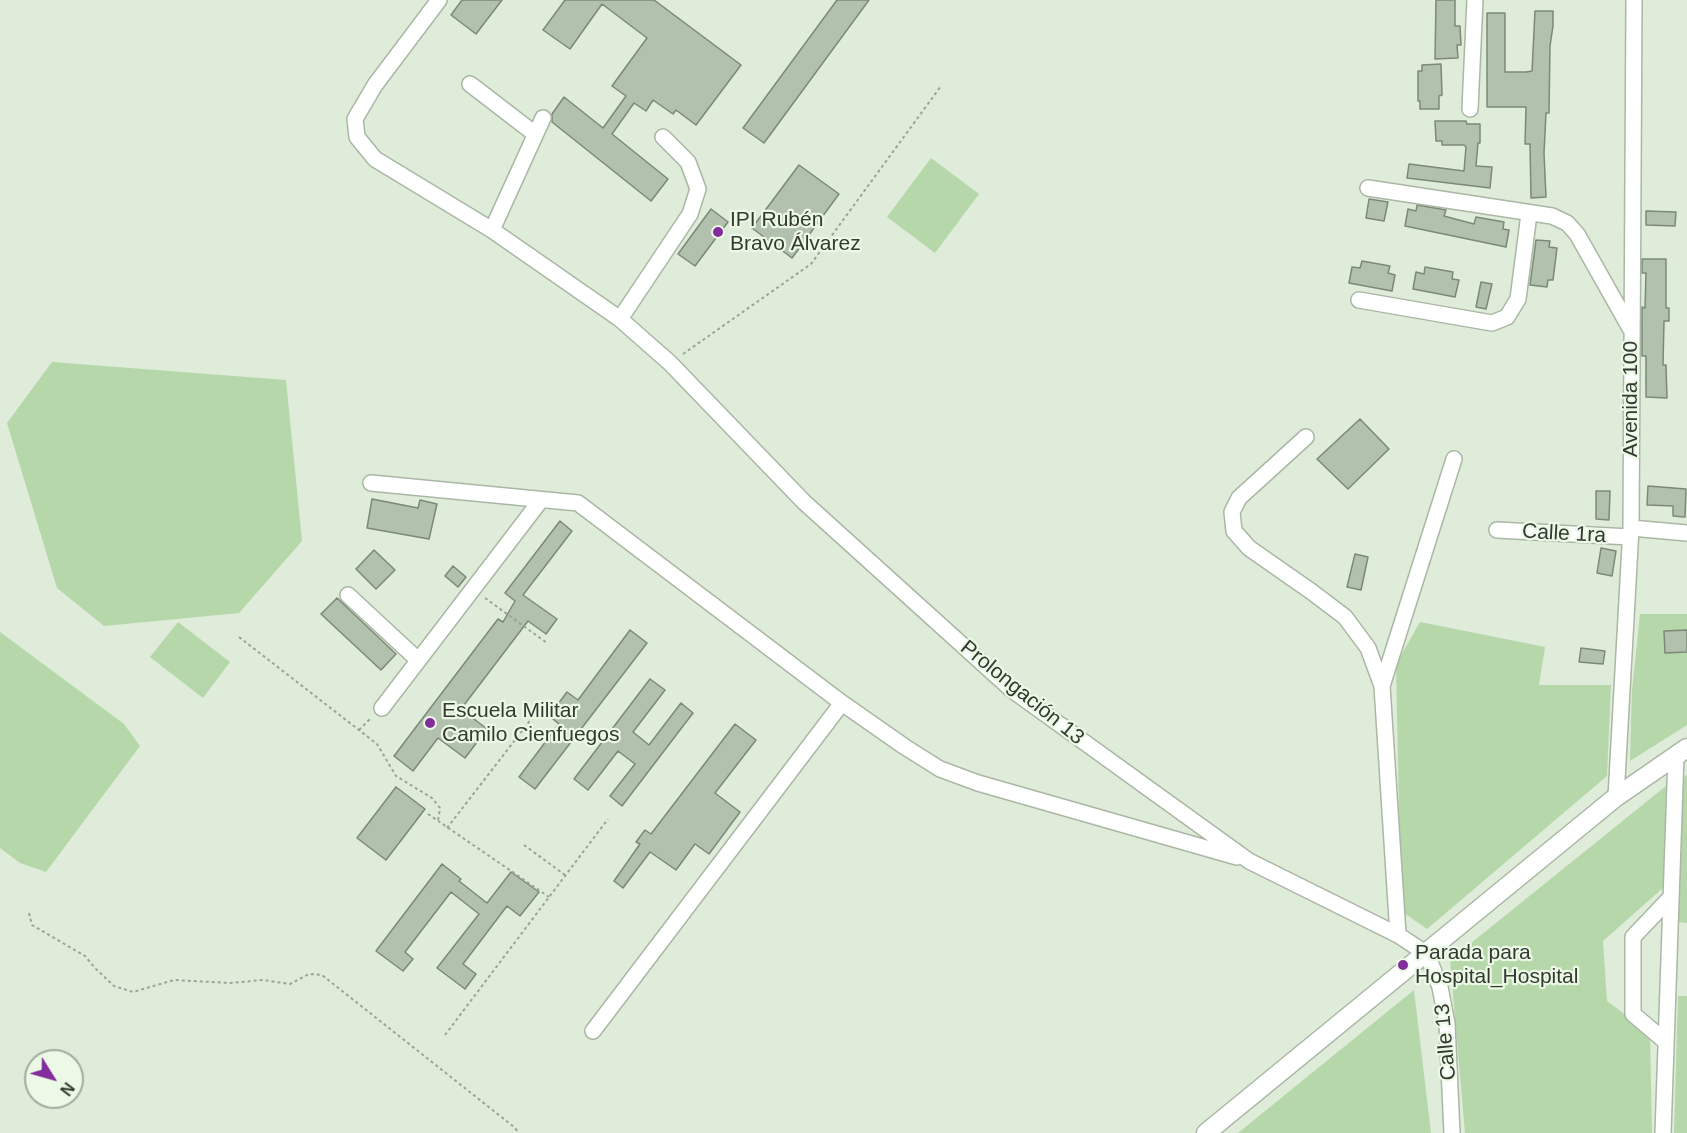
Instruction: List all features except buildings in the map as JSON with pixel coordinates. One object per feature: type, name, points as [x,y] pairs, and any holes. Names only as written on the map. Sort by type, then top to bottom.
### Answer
[{"type":"main road","points":[[1206,1133],[1616,797],[1681,752]]},
{"type":"street","name":"Prolongación 13","points":[[439,0],[375,85],[356,119],[357,137],[375,159],[492,230],[621,320],[670,363],[804,502],[1012,690],[1249,861],[1398,935],[1427,954]]},
{"type":"street","points":[[1470,108],[1475,0]]},
{"type":"street","name":"Avenida 100","points":[[1616,797],[1630,533],[1634,0]]},
{"type":"street","points":[[470,84],[535,134]]},
{"type":"street","points":[[492,230],[543,118]]},
{"type":"street","points":[[621,320],[690,214],[698,189],[688,162],[663,137]]},
{"type":"street","points":[[1368,188],[1552,216],[1567,223],[1577,234],[1632,331]]},
{"type":"street","points":[[1359,300],[1492,323],[1507,318],[1518,299],[1529,214]]},
{"type":"street","points":[[1306,437],[1239,498],[1232,512],[1234,531],[1249,548],[1345,617],[1368,648],[1382,686],[1398,935]]},
{"type":"street","points":[[1382,686],[1454,459]]},
{"type":"street","points":[[371,483],[578,503],[842,703],[940,769],[978,783],[1249,861]]},
{"type":"street","points":[[382,708],[541,500]]},
{"type":"street","name":"Calle 1ra","points":[[1497,530],[1687,533]]},
{"type":"street","points":[[348,595],[418,660]]},
{"type":"street","points":[[593,1031],[842,703]]},
{"type":"street","points":[[1663,1133],[1671,897],[1681,752]]},
{"type":"street","points":[[1666,1042],[1633,1014],[1633,937],[1671,897]]},
{"type":"street","name":"Calle 13","points":[[1427,954],[1440,987],[1448,1024],[1452,1133]]},
{"type":"path","points":[[670,363],[811,264],[941,86]]},
{"type":"path","points":[[473,589],[547,643]]},
{"type":"path","points":[[239,637],[377,744],[396,776],[432,798],[440,808],[438,821]]},
{"type":"path","points":[[447,828],[546,700]]},
{"type":"path","points":[[359,730],[382,708]]},
{"type":"path","points":[[428,814],[549,897]]},
{"type":"path","points":[[445,1035],[608,819]]},
{"type":"path","points":[[524,845],[565,875]]},
{"type":"path","points":[[29,913],[32,925],[85,956],[114,986],[133,992],[174,980],[230,983],[263,980],[290,984],[309,974],[322,975],[519,1133]]},
{"type":"green space","points":[[931,158],[979,194],[935,253],[887,217]]},
{"type":"green space","points":[[52,362],[286,380],[302,541],[239,613],[104,626],[57,588],[7,423]]},
{"type":"green space","points":[[1640,614],[1687,614],[1687,725],[1630,761],[1632,690]]},
{"type":"green space","points":[[178,622],[230,662],[203,698],[150,657]]},
{"type":"green space","points":[[1420,622],[1545,647],[1539,685],[1611,685],[1607,776],[1427,929],[1401,911],[1396,664]]},
{"type":"green space","points":[[0,632],[124,724],[140,746],[46,872],[20,863],[0,848]]},
{"type":"green space","points":[[1687,775],[1687,923],[1677,922],[1683,778]]},
{"type":"green space","points":[[1666,786],[1664,887],[1603,941],[1607,1001],[1650,1033],[1652,1133],[1465,1133],[1450,960]]},
{"type":"green space","points":[[1414,990],[1431,1133],[1238,1133]]},
{"type":"green space","points":[[1678,996],[1687,996],[1687,1133],[1674,1133]]},
{"type":"place","name":"IPI Rubén Bravo Álvarez","points":[[718,232]]},
{"type":"place","name":"Escuela Militar Camilo Cienfuegos","points":[[430,723]]},
{"type":"place","name":"Parada para Hospital_Hospital","points":[[1403,965]]}]
